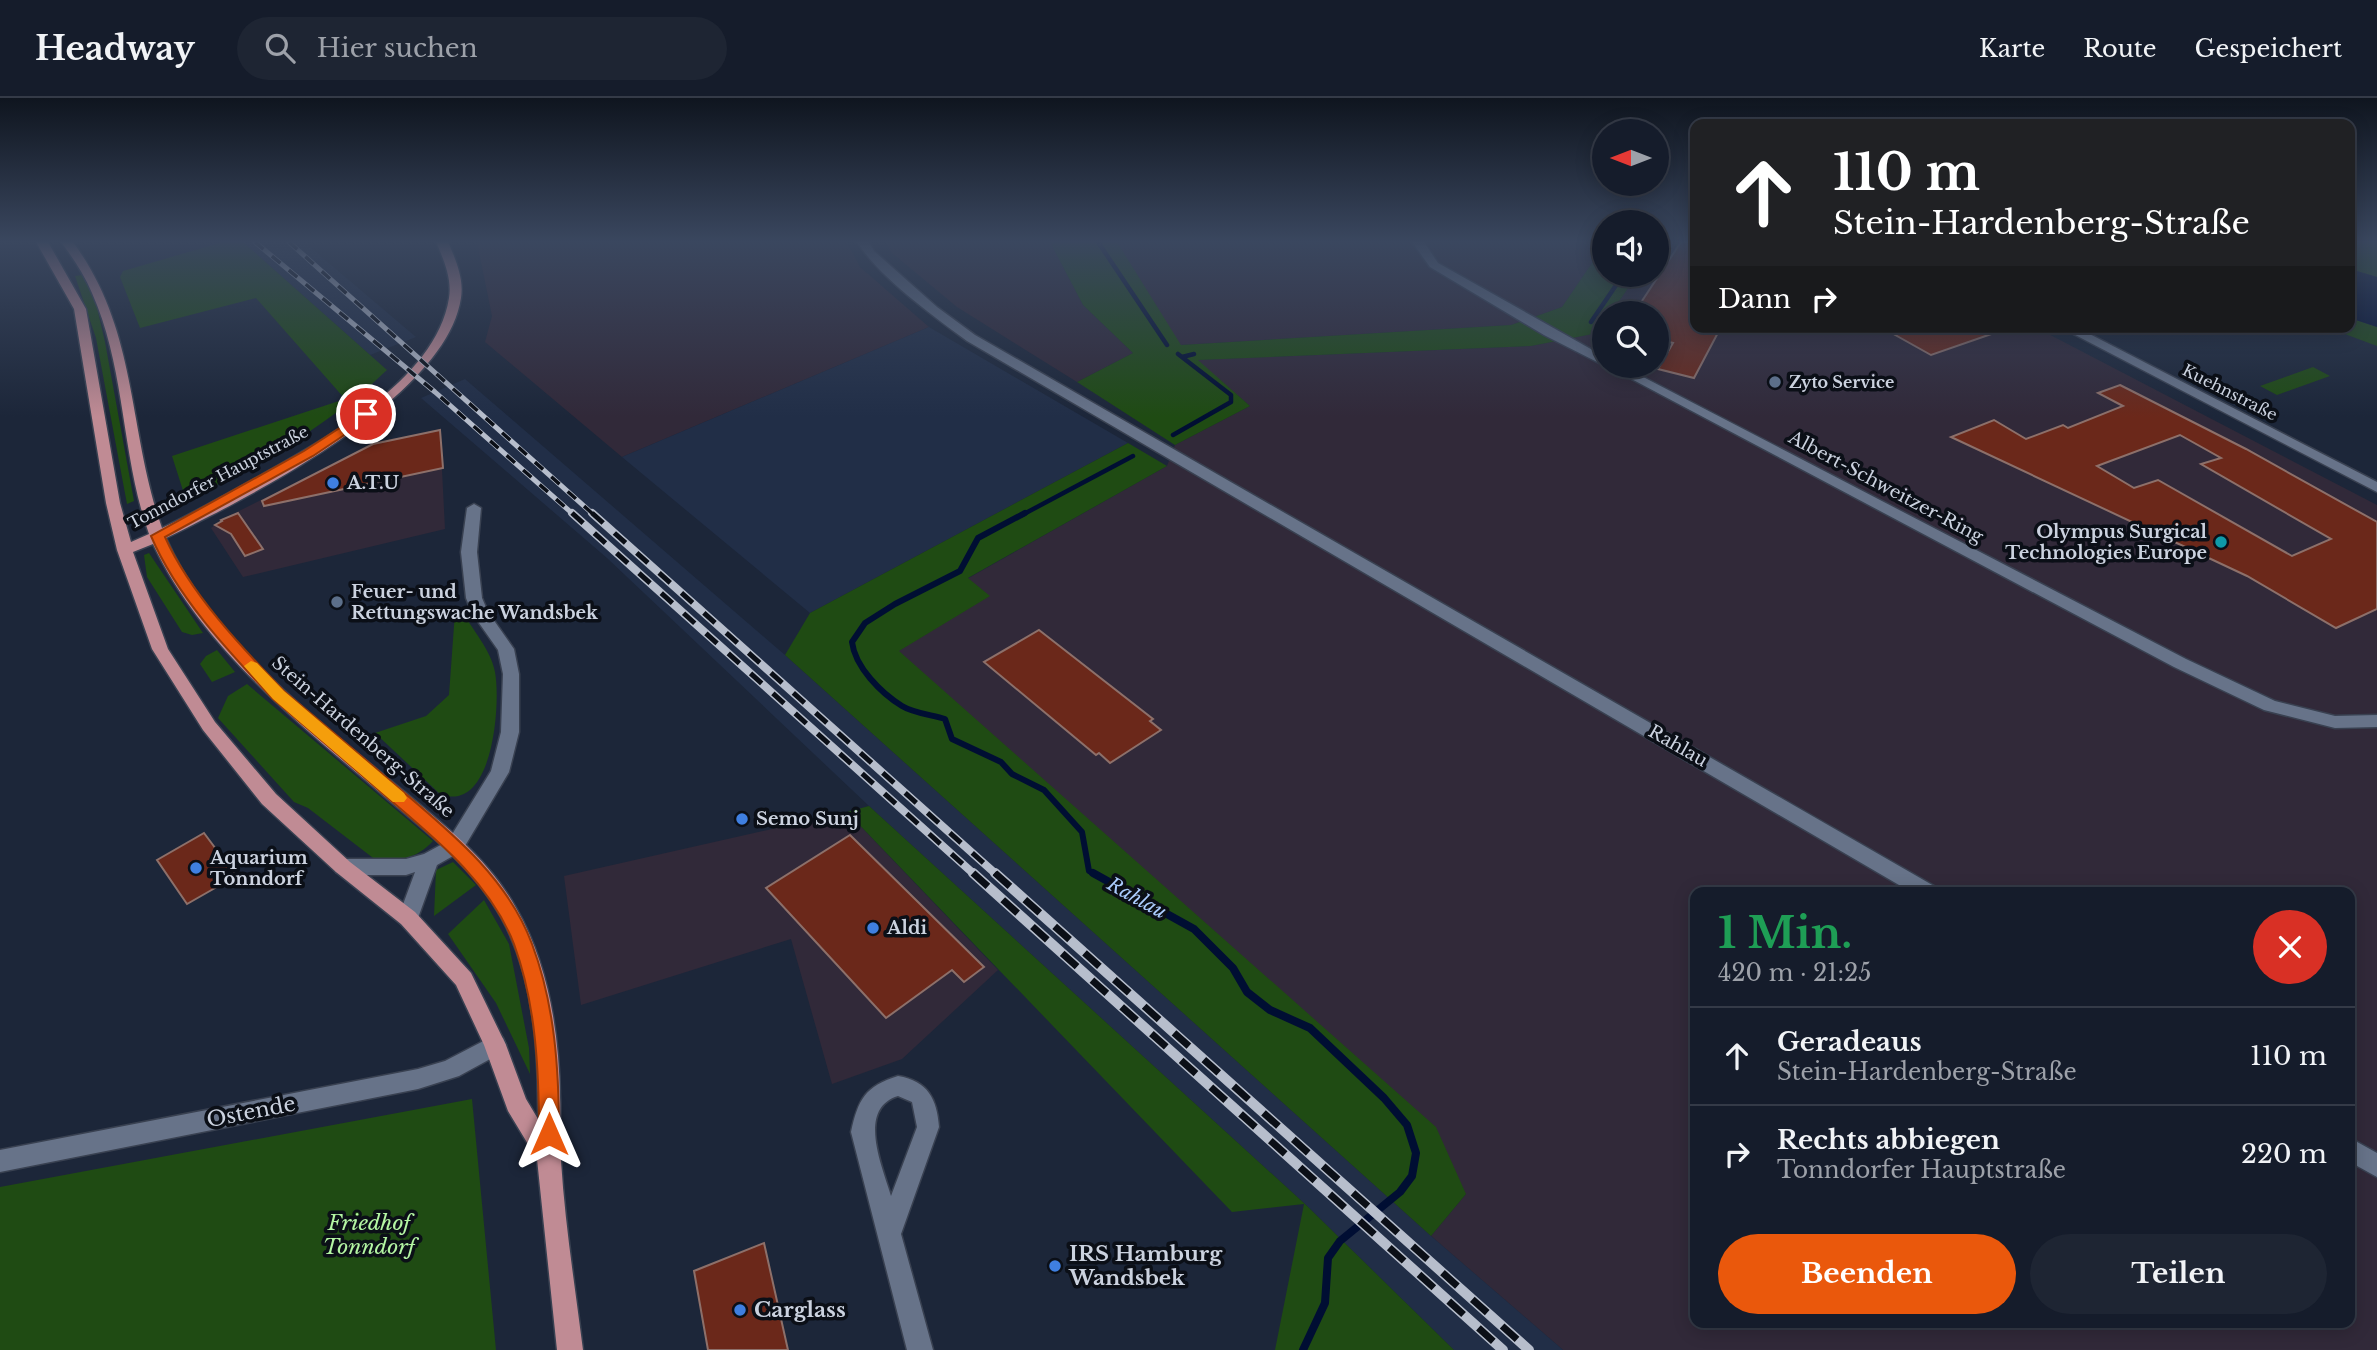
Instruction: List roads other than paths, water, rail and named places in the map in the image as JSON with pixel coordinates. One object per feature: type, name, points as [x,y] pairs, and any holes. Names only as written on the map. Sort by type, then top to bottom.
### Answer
[{"type":"main road","points":[[75,300],[80,309],[113,503],[125,550],[160,649],[209,726],[269,799],[343,867],[408,918],[464,979],[495,1045],[516,1104],[549,1157]]},
{"type":"main road","name":"Stein-Hardenberg-Straße","points":[[102,300],[112,326],[146,501],[166,555],[191,593],[255,671],[279,695],[455,846]]},
{"type":"main road","name":"Tonndorfer Hauptstraße","points":[[125,550],[158,536],[330,440],[373,409],[408,377],[440,337],[455,300]]},
{"type":"main road","points":[[455,846],[496,893],[510,914],[534,977],[544,1027],[548,1075],[549,1157],[570,1350]]},
{"type":"street","name":"Rahlau","points":[[922,300],[971,338],[1918,887]]},
{"type":"street","points":[[1494,300],[1592,355]]},
{"type":"street","name":"Kuehnstraße","points":[[2078,333],[2377,488]]},
{"type":"street","name":"Albert-Schweitzer-Ring","points":[[1636,378],[2180,663],[2270,706],[2335,722],[2377,721]]},
{"type":"street","points":[[343,867],[406,867],[430,860],[455,846],[492,789],[505,760],[510,732],[512,674],[509,658],[480,613],[472,585],[469,552],[474,508]]},
{"type":"street","points":[[408,918],[414,896],[430,860]]},
{"type":"street","name":"Ostende","points":[[0,1161],[418,1079],[451,1069],[495,1045]]},
{"type":"street","points":[[889,1235],[928,1127],[929,1112],[926,1102],[910,1089],[898,1087],[878,1093],[866,1108],[862,1132],[889,1235],[920,1350]]},
{"type":"street","points":[[2355,1152],[2377,1166]]},
{"type":"waterway","name":"Rahlau","points":[[1137,300],[1167,345]]},
{"type":"waterway","points":[[1591,322],[1606,300]]},
{"type":"waterway","name":"Rahlau","points":[[1173,435],[1231,402],[1231,395],[1178,354]]},
{"type":"waterway","points":[[1182,357],[1194,354]]},
{"type":"waterway","name":"Rahlau","points":[[1022,515],[1133,456]]},
{"type":"waterway","name":"Rahlau","points":[[1025,513],[978,538],[960,571],[895,604],[865,623],[852,642],[864,670],[894,701],[912,710],[945,719],[952,739],[1001,762],[1012,774],[1044,790],[1082,832],[1089,871],[1096,875]]},
{"type":"waterway","name":"Rahlau","points":[[1093,873],[1194,929],[1233,968],[1247,992],[1270,1010],[1310,1028],[1384,1098],[1407,1125],[1416,1153],[1412,1176],[1400,1192],[1340,1241],[1328,1258],[1325,1303],[1303,1350]]},
{"type":"railway","points":[[325,300],[435,392],[574,515]]},
{"type":"railway","points":[[354,300],[594,515]]},
{"type":"railway","points":[[572,513],[975,875]]},
{"type":"railway","points":[[592,513],[997,875]]},
{"type":"railway","points":[[973,873],[1503,1350]]},
{"type":"railway","points":[[995,873],[1529,1350]]},
{"type":"place","name":"Zyto Service","points":[[1775,382]]},
{"type":"place","name":"A.T.U","points":[[333,483]]},
{"type":"place","name":"Olympus Surgical Technologies Europe","points":[[2221,542]]},
{"type":"place","name":"Feuer- und Rettungswache Wandsbek","points":[[337,602]]},
{"type":"place","name":"Semo Sunj","points":[[742,819]]},
{"type":"place","name":"Aquarium Tonndorf","points":[[196,868]]},
{"type":"place","name":"Aldi","points":[[873,928]]},
{"type":"place","name":"IRS Hamburg Wandsbek","points":[[1055,1266]]},
{"type":"place","name":"Carglass","points":[[740,1310]]},
{"type":"park label","name":"Friedhof Tonndorf","points":[[369,1235]]}]
